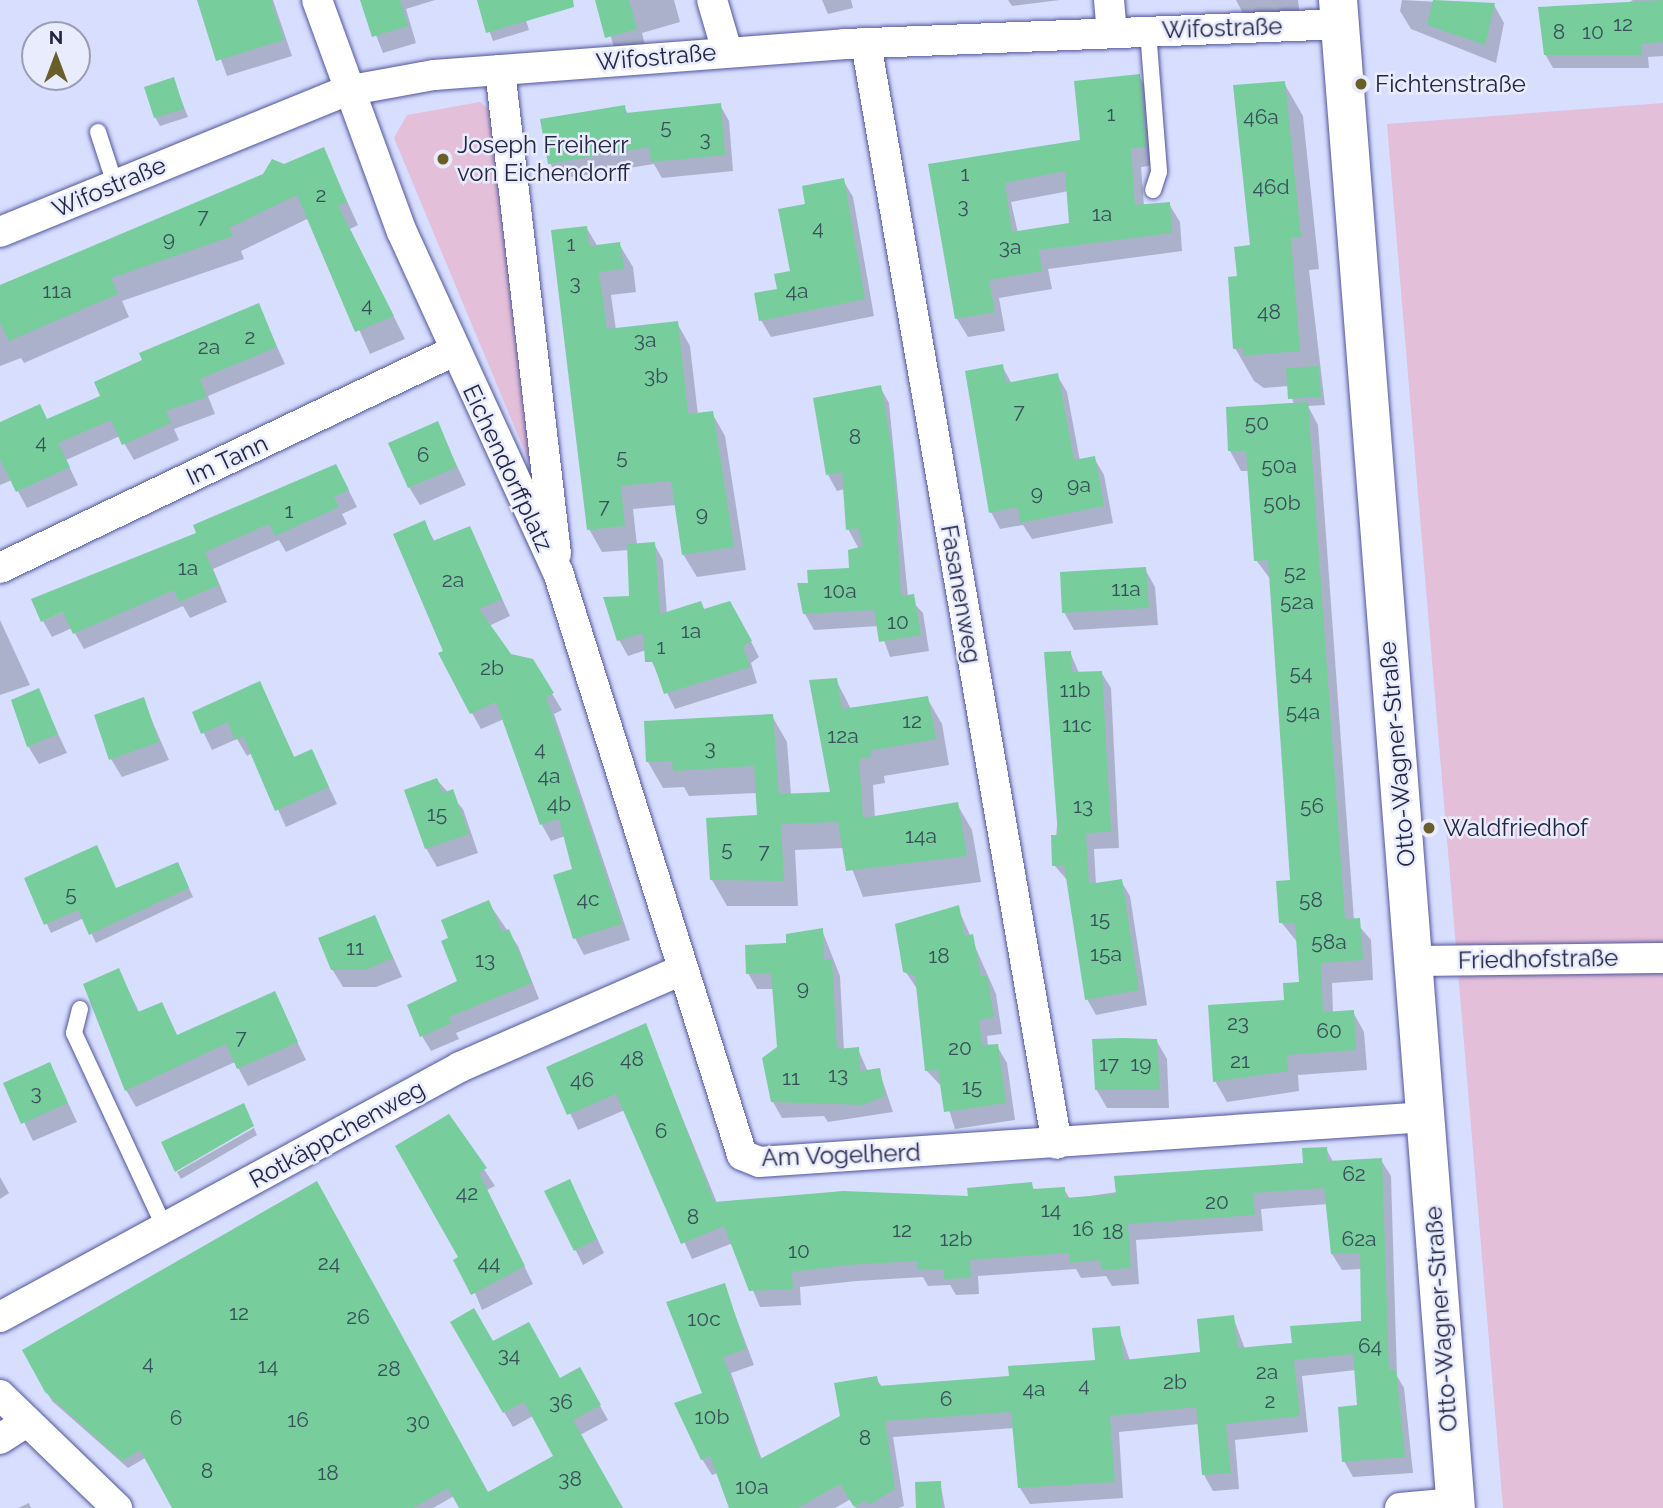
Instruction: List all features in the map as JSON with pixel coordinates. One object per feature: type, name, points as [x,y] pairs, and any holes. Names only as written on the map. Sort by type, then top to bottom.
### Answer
[{"type":"street","name":"Eichendorffplatz","points":[[317,0],[346,91],[454,351],[558,572]]},
{"type":"street","points":[[712,0],[727,51]]},
{"type":"street","points":[[1109,0],[1112,33]]},
{"type":"street","name":"Wifostraße","points":[[0,232],[346,91],[500,70],[727,51],[1148,31],[1339,12]]},
{"type":"street","name":"Otto-Wagner-Straße","points":[[1339,12],[1456,1506]]},
{"type":"street","name":"Fasanenweg","points":[[866,43],[1057,1144]]},
{"type":"street","name":"Eichendorffplatz","points":[[500,70],[558,572]]},
{"type":"street","name":"Im Tann","points":[[0,568],[454,351]]},
{"type":"street","name":"Am Vogelherd","points":[[558,572],[742,1155],[759,1162],[1057,1144],[1426,1117]]},
{"type":"street","name":"Friedhofstraße","points":[[1414,961],[1663,958]]},
{"type":"street","name":"Rotkäppchenweg","points":[[0,1317],[460,1067],[682,970]]},
{"type":"street","points":[[0,1395],[117,1508]]},
{"type":"street","points":[[0,1439],[26,1422]]},
{"type":"street","points":[[1400,1508],[1456,1506]]},
{"type":"lane","points":[[1148,31],[1159,172],[1153,190]]},
{"type":"lane","points":[[98,132],[115,184]]},
{"type":"lane","points":[[80,1009],[74,1033],[165,1228]]},
{"type":"shaded area","points":[[480,102],[490,110],[532,469],[394,138],[407,115]]},
{"type":"shaded area","points":[[1663,103],[1663,1508],[1503,1508],[1387,124]]},
{"type":"building","points":[[197,0],[271,0],[284,40],[216,61]]},
{"type":"building","points":[[360,0],[400,0],[408,26],[372,37]]},
{"type":"building","points":[[477,0],[573,0],[574,7],[486,33]]},
{"type":"building","points":[[595,0],[629,0],[637,29],[605,38]]},
{"type":"building","points":[[1433,0],[1495,3],[1485,45],[1427,25]]},
{"type":"building","points":[[1663,0],[1663,42],[1641,44],[1642,55],[1544,55],[1538,7]]},
{"type":"building","points":[[1140,74],[1146,147],[1131,148],[1135,205],[1170,202],[1172,233],[1039,250],[1042,271],[989,280],[995,312],[955,319],[928,164],[1080,140],[1074,81]],"holes":[[[1065,171],[1069,223],[1012,232],[1005,183]]]},
{"type":"building","points":[[174,77],[184,109],[154,118],[144,87]]},
{"type":"building","points":[[1285,81],[1301,237],[1291,237],[1300,351],[1243,356],[1243,348],[1233,349],[1228,277],[1237,276],[1234,247],[1250,245],[1233,85]]},
{"type":"building","points":[[721,103],[725,155],[651,162],[649,147],[548,164],[540,119],[625,105],[626,113]]},
{"type":"building","points":[[324,147],[347,202],[338,206],[394,316],[355,332],[297,195],[229,228],[233,236],[111,278],[118,294],[9,341],[0,323],[0,285],[263,174],[272,159],[284,164]]},
{"type":"building","points":[[844,178],[865,299],[759,321],[754,293],[777,289],[774,274],[790,271],[778,209],[805,204],[802,186]]},
{"type":"building","points":[[587,226],[589,246],[620,242],[624,269],[599,272],[607,329],[678,321],[688,414],[713,411],[734,547],[682,555],[671,481],[621,486],[625,526],[587,530],[551,230]]},
{"type":"building","points":[[259,303],[277,347],[200,379],[207,397],[166,411],[171,423],[122,445],[111,420],[58,443],[70,467],[16,492],[0,459],[0,422],[40,404],[47,419],[100,396],[94,382],[142,360],[139,353]]},
{"type":"building","points":[[1003,364],[1006,383],[1058,373],[1074,460],[1095,456],[1104,506],[1020,523],[1018,507],[989,513],[965,371]]},
{"type":"building","points":[[1319,366],[1321,397],[1288,399],[1286,368]]},
{"type":"building","points":[[881,385],[893,454],[901,596],[914,594],[921,635],[879,642],[874,610],[803,614],[797,583],[808,583],[807,570],[849,568],[848,550],[863,546],[858,528],[846,530],[842,472],[826,475],[813,398]]},
{"type":"building","points":[[1308,402],[1345,919],[1360,918],[1363,960],[1321,963],[1323,1012],[1354,1010],[1356,1050],[1287,1055],[1288,1071],[1213,1082],[1208,1005],[1284,1000],[1283,983],[1299,982],[1295,923],[1279,923],[1276,881],[1290,880],[1268,560],[1254,561],[1246,451],[1228,451],[1226,407]]},
{"type":"building","points":[[438,421],[457,467],[408,488],[388,443]]},
{"type":"building","points":[[336,464],[349,490],[334,497],[339,507],[275,536],[269,524],[205,552],[219,585],[179,602],[174,590],[73,634],[63,612],[41,622],[31,599],[196,533],[193,525]]},
{"type":"building","points":[[425,520],[433,541],[470,526],[502,599],[479,609],[511,654],[533,659],[554,693],[546,697],[622,924],[573,939],[553,875],[572,869],[559,819],[540,825],[496,702],[470,714],[438,653],[443,651],[393,534]]},
{"type":"building","points":[[655,542],[660,614],[701,601],[704,609],[730,601],[752,641],[743,646],[750,667],[664,694],[653,662],[645,662],[643,633],[617,641],[603,597],[629,596],[627,544]]},
{"type":"building","points":[[1146,567],[1149,608],[1062,613],[1060,572]]},
{"type":"building","points":[[1071,651],[1072,672],[1102,671],[1111,832],[1086,833],[1089,884],[1122,879],[1139,990],[1085,1000],[1064,865],[1052,866],[1051,835],[1058,835],[1044,652]]},
{"type":"building","points":[[837,678],[842,709],[928,696],[936,739],[870,751],[871,757],[859,759],[863,818],[958,802],[967,856],[846,871],[838,822],[781,824],[784,881],[710,880],[706,818],[757,815],[754,766],[673,771],[672,761],[646,762],[644,721],[773,714],[779,794],[830,792],[809,680]]},
{"type":"building","points":[[260,681],[294,757],[312,749],[329,787],[275,811],[243,736],[235,740],[228,722],[201,734],[192,712]]},
{"type":"building","points":[[39,688],[58,734],[27,747],[11,700]]},
{"type":"building","points":[[144,697],[159,742],[109,760],[94,715]]},
{"type":"building","points":[[437,778],[443,793],[453,789],[469,834],[425,849],[404,790]]},
{"type":"building","points":[[97,845],[116,888],[178,862],[189,888],[89,935],[78,910],[44,925],[24,878]]},
{"type":"building","points":[[489,900],[502,932],[509,929],[532,983],[449,1017],[452,1023],[420,1037],[407,1005],[457,981],[441,941],[448,938],[441,920]]},
{"type":"building","points":[[959,905],[965,936],[973,934],[981,976],[987,976],[994,1017],[979,1020],[982,1045],[998,1044],[1006,1103],[944,1112],[938,1070],[925,1071],[915,976],[903,972],[895,924]]},
{"type":"building","points":[[375,915],[393,958],[365,970],[331,970],[318,938]]},
{"type":"building","points":[[823,928],[824,959],[832,959],[837,1049],[859,1047],[860,1071],[880,1068],[885,1096],[862,1105],[771,1102],[762,1058],[777,1047],[771,973],[746,974],[745,945],[786,943],[786,934]]},
{"type":"building","points":[[119,968],[138,1012],[162,1002],[177,1035],[275,991],[298,1042],[237,1069],[226,1044],[125,1091],[83,984]]},
{"type":"building","points":[[646,1023],[714,1202],[843,1191],[968,1196],[967,1188],[1032,1182],[1033,1189],[1065,1187],[1065,1198],[1116,1194],[1114,1176],[1303,1163],[1302,1148],[1327,1147],[1328,1161],[1382,1158],[1389,1370],[1396,1370],[1405,1457],[1342,1462],[1338,1407],[1357,1405],[1353,1354],[1294,1360],[1300,1416],[1226,1424],[1231,1473],[1202,1475],[1196,1407],[1110,1416],[1115,1482],[1018,1488],[1011,1412],[885,1421],[895,1489],[869,1505],[866,1500],[854,1507],[840,1484],[798,1508],[729,1508],[710,1456],[701,1460],[674,1403],[702,1393],[666,1302],[725,1283],[746,1349],[723,1357],[760,1459],[840,1416],[834,1383],[877,1376],[879,1386],[1009,1376],[1008,1366],[1095,1360],[1092,1328],[1120,1326],[1124,1360],[1200,1352],[1197,1319],[1234,1315],[1238,1348],[1292,1343],[1290,1326],[1361,1321],[1360,1253],[1331,1254],[1324,1188],[1253,1193],[1255,1215],[1128,1224],[1131,1268],[1101,1270],[1100,1260],[1070,1263],[1069,1253],[970,1260],[971,1278],[944,1279],[944,1269],[917,1270],[917,1261],[847,1265],[792,1272],[793,1289],[749,1291],[724,1226],[681,1244],[616,1094],[567,1115],[546,1067]]},
{"type":"building","points":[[1092,1039],[1157,1039],[1160,1090],[1095,1090]]},
{"type":"building","points":[[50,1062],[68,1103],[21,1124],[3,1083]]},
{"type":"building","points":[[244,1103],[254,1126],[175,1172],[161,1142]]},
{"type":"building","points":[[449,1114],[487,1168],[479,1173],[525,1266],[471,1295],[453,1260],[458,1257],[395,1146]]},
{"type":"building","points":[[570,1179],[597,1239],[574,1251],[544,1191]]},
{"type":"building","points":[[317,1181],[488,1492],[553,1456],[524,1402],[503,1413],[450,1322],[474,1308],[493,1341],[529,1322],[560,1378],[580,1367],[601,1405],[573,1420],[623,1508],[459,1508],[448,1488],[413,1508],[172,1508],[140,1450],[122,1461],[45,1392],[22,1350]]},
{"type":"building","points":[[941,1481],[942,1508],[916,1508],[915,1482]]},
{"type":"place","name":"Fichtenstraße","points":[[1361,84]]},
{"type":"place","name":"Joseph Freiherr von Eichendorff","points":[[443,159]]},
{"type":"place","name":"Waldfriedhof","points":[[1429,828]]}]
